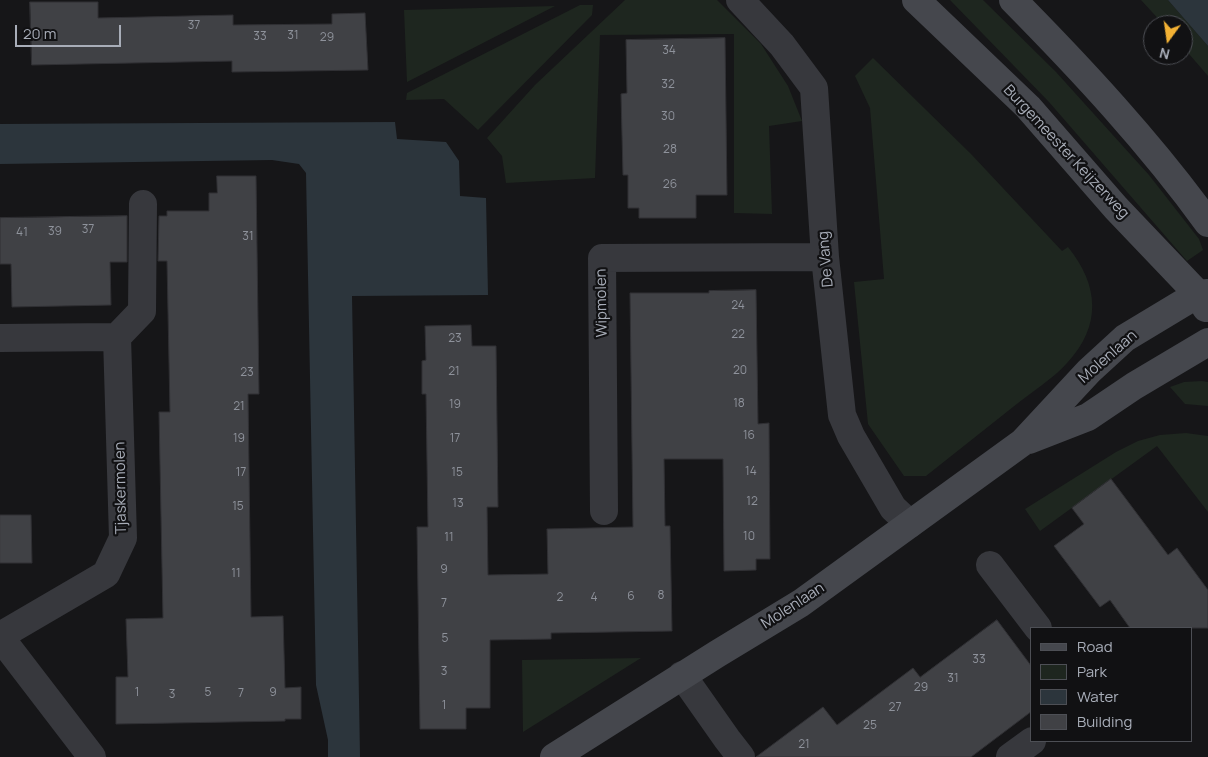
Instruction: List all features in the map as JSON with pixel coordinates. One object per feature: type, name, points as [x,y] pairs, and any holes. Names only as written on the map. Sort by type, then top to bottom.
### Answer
[{"type":"street","name":"De Vang","points":[[740,0],[782,45],[814,88],[825,257],[842,415],[851,436],[893,508],[910,524]]},
{"type":"street","name":"Burgemeester Keijzerweg","points":[[916,0],[1028,108],[1116,208],[1205,299]]},
{"type":"street","points":[[1012,0],[1066,54],[1113,106],[1178,181],[1208,224]]},
{"type":"street","points":[[0,338],[117,337],[142,311],[143,204]]},
{"type":"street","name":"Wipmolen","points":[[604,511],[602,258],[825,257]]},
{"type":"street","name":"Molenlaan","points":[[554,757],[682,675],[801,603],[1023,442],[1089,370],[1125,338],[1205,299]]},
{"type":"street","name":"Tjaskermolen","points":[[92,757],[0,636],[106,574],[123,538],[117,337]]},
{"type":"street","name":"Molenlaan","points":[[1023,442],[1088,417],[1134,386],[1208,342]]},
{"type":"street","points":[[990,565],[1037,627]]},
{"type":"street","points":[[682,675],[741,757]]},
{"type":"street","points":[[1010,757],[1031,742]]},
{"type":"green space","points":[[625,0],[717,0],[761,44],[788,86],[802,121],[769,126],[772,214],[734,213],[734,34],[600,35],[595,178],[506,183],[502,156],[487,138],[535,85]]},
{"type":"green space","points":[[950,0],[983,0],[1056,72],[1149,175],[1199,239],[1203,250],[1187,261],[1049,102]]},
{"type":"green space","points":[[1141,0],[1168,0],[1181,15],[1155,15]]},
{"type":"green space","points":[[580,5],[593,5],[592,15],[478,130],[444,99],[406,100],[407,93]]},
{"type":"green space","points":[[555,6],[407,82],[404,10]]},
{"type":"green space","points":[[1193,29],[1208,46],[1208,76],[1193,59]]},
{"type":"green space","points":[[873,58],[971,154],[1062,251],[1068,247],[1086,276],[1091,291],[1091,320],[1086,335],[1078,349],[1062,369],[926,476],[904,476],[868,424],[854,282],[884,279],[870,108],[855,76]]},
{"type":"green space","points":[[1184,382],[1208,382],[1208,406],[1185,404],[1170,387]]},
{"type":"green space","points":[[1186,433],[1208,436],[1208,512],[1157,446],[1040,531],[1025,509],[1116,452],[1138,441],[1160,435]]},
{"type":"green space","points":[[641,658],[523,732],[522,660]]},
{"type":"water","points":[[1168,0],[1208,0],[1208,46],[1193,29],[1193,15],[1181,15]]},
{"type":"water","points":[[395,122],[397,139],[446,142],[459,161],[460,196],[486,198],[488,295],[352,296],[360,757],[328,757],[328,740],[316,685],[306,173],[299,164],[272,160],[0,164],[0,124]]},
{"type":"building","points":[[30,2],[98,2],[98,18],[233,15],[233,25],[332,24],[332,14],[365,13],[368,70],[232,72],[232,61],[32,65]]},
{"type":"building","points":[[725,38],[727,195],[696,195],[696,218],[639,218],[639,208],[628,208],[628,175],[623,175],[621,94],[627,93],[626,40]]},
{"type":"building","points":[[217,176],[256,176],[259,394],[248,394],[251,617],[283,616],[285,688],[301,687],[301,719],[285,719],[285,721],[116,724],[116,677],[128,677],[126,619],[163,618],[159,412],[170,412],[167,261],[158,261],[159,216],[167,216],[167,211],[209,211],[209,193],[217,193]]},
{"type":"building","points":[[127,216],[127,262],[110,262],[111,305],[12,307],[11,264],[0,264],[0,218]]},
{"type":"building","points":[[756,290],[758,424],[769,423],[770,559],[756,559],[756,570],[724,571],[723,459],[664,459],[665,526],[670,526],[672,631],[551,633],[551,639],[490,640],[490,708],[466,708],[466,729],[420,729],[417,527],[428,527],[426,394],[422,394],[422,361],[426,360],[425,326],[471,325],[472,346],[496,346],[498,507],[487,507],[488,575],[548,574],[547,529],[633,527],[630,293],[709,293],[709,291]]},
{"type":"building","points":[[1111,479],[1168,555],[1177,548],[1208,590],[1208,628],[1129,627],[1110,600],[1100,607],[1054,546],[1084,524],[1072,508]]},
{"type":"building","points":[[0,515],[31,515],[32,563],[0,563]]},
{"type":"building","points":[[997,620],[1030,664],[1030,713],[971,757],[756,757],[823,707],[837,725],[913,668],[920,677]]}]
